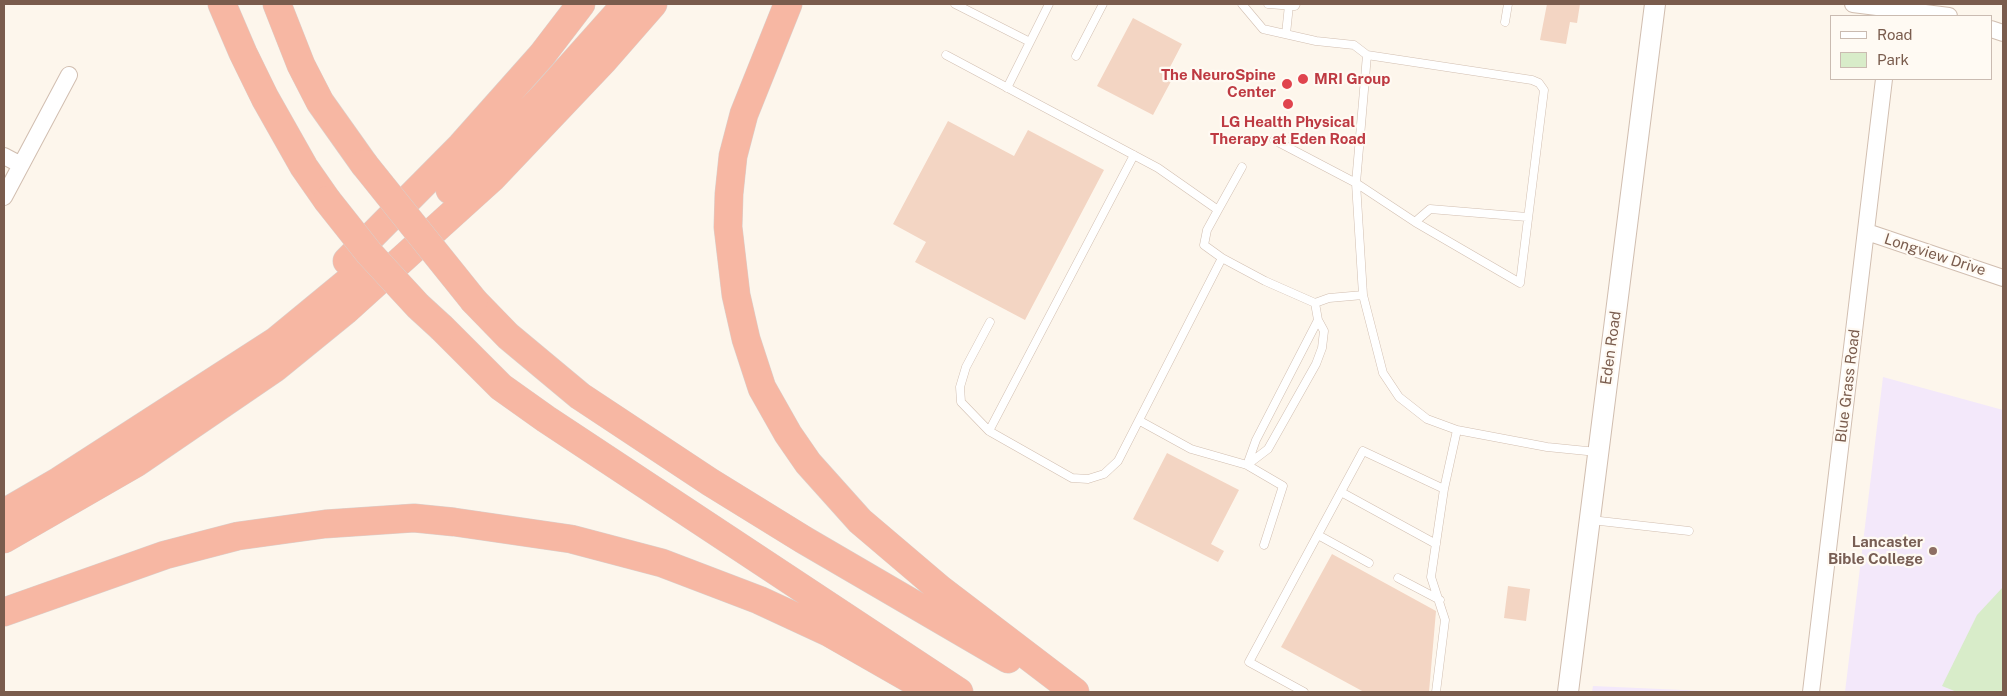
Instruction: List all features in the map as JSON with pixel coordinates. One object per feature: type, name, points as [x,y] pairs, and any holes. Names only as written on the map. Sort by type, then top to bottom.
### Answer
[{"type":"highway","points":[[222,4],[242,53],[265,98],[304,167],[327,200],[369,252],[418,306],[501,387],[546,419],[959,692]]},
{"type":"highway","points":[[277,4],[301,65],[320,102],[364,164],[474,301],[508,336],[580,396],[710,482],[804,540],[1007,659],[1071,692]]},
{"type":"highway","points":[[164,415],[282,322],[338,271],[461,146],[542,55],[581,4]]},
{"type":"highway","points":[[4,513],[164,415],[276,341],[324,303],[400,238],[482,160],[544,96],[626,4]]},
{"type":"highway","points":[[4,539],[144,457],[275,368],[345,311],[492,178],[604,60],[653,4]]},
{"type":"highway","points":[[788,4],[744,114],[733,156],[729,194],[728,227],[736,295],[746,339],[762,388],[788,434],[808,463],[860,521],[940,589],[1075,692]]},
{"type":"highway","points":[[4,612],[165,555],[238,536],[325,524],[414,518],[572,539],[662,563],[759,600],[828,632],[933,692]]},
{"type":"street","name":"Eden Road","points":[[1568,692],[1654,4]]},
{"type":"street","points":[[1853,4],[1891,12],[1934,15]]},
{"type":"street","points":[[4,197],[69,75]]},
{"type":"street","name":"Blue Grass Road","points":[[1811,692],[1884,80]]},
{"type":"street","points":[[4,156],[21,165]]},
{"type":"street","name":"Longview Drive","points":[[1867,232],[2003,278]]},
{"type":"lane","points":[[955,4],[1030,42]]},
{"type":"lane","points":[[1007,88],[1048,4]]},
{"type":"lane","points":[[1076,56],[1102,4]]},
{"type":"lane","points":[[1242,4],[1263,29],[1316,41],[1354,45],[1367,55],[1532,80],[1540,83],[1544,90],[1520,283],[1415,222],[1356,183],[1274,140]]},
{"type":"lane","points":[[1268,4],[1293,4],[1286,34]]},
{"type":"lane","points":[[1506,22],[1508,4]]},
{"type":"lane","points":[[946,55],[1158,168],[1218,210]]},
{"type":"lane","points":[[1367,55],[1356,183],[1363,295],[1383,373],[1399,397],[1427,419],[1457,430],[1547,447],[1597,452]]},
{"type":"lane","points":[[989,431],[1134,155]]},
{"type":"lane","points":[[1242,167],[1207,230],[1204,245],[1222,258],[1265,281],[1315,303],[1329,298],[1363,295]]},
{"type":"lane","points":[[1415,222],[1430,208],[1527,217]]},
{"type":"lane","points":[[990,322],[966,368],[960,387],[962,402],[989,431],[1072,478],[1088,479],[1104,474],[1118,461],[1222,258]]},
{"type":"lane","points":[[1247,465],[1268,449],[1316,364],[1322,348],[1324,331],[1318,320],[1315,303]]},
{"type":"lane","points":[[1247,465],[1256,440],[1318,320]]},
{"type":"lane","points":[[1140,421],[1191,449],[1247,465],[1283,488],[1264,545]]},
{"type":"lane","points":[[1436,692],[1445,620],[1432,577],[1444,489],[1457,430]]},
{"type":"lane","points":[[1304,692],[1249,662],[1363,451],[1444,489]]},
{"type":"lane","points":[[1341,492],[1436,544]]},
{"type":"lane","points":[[1589,520],[1689,531]]},
{"type":"lane","points":[[1318,535],[1369,563]]},
{"type":"lane","points":[[1398,578],[1440,600]]},
{"type":"shaded area","name":"Lancaster Bible College","points":[[1883,377],[2003,410],[2003,692],[1845,692]]},
{"type":"shaded area","points":[[1593,686],[1728,692],[1592,692]]},
{"type":"green space","points":[[2003,587],[2003,692],[1957,692],[1942,686],[1977,615]]},
{"type":"building","points":[[1547,4],[1580,4],[1577,23],[1570,22],[1566,44],[1540,40]]},
{"type":"building","points":[[1133,18],[1182,44],[1169,69],[1176,72],[1153,115],[1097,86]]},
{"type":"building","points":[[948,121],[1014,156],[1028,130],[1104,170],[1025,320],[915,262],[926,242],[893,224]]},
{"type":"building","points":[[1167,453],[1239,490],[1211,544],[1224,551],[1218,562],[1133,519]]},
{"type":"building","points":[[1332,554],[1436,611],[1429,692],[1364,692],[1281,647]]},
{"type":"building","points":[[1508,586],[1530,589],[1526,621],[1504,618]]},
{"type":"place","name":"MRI Group","points":[[1303,79]]},
{"type":"place","name":"The NeuroSpine Center","points":[[1287,84]]},
{"type":"place","name":"LG Health Physical Therapy at Eden Road","points":[[1288,104]]},
{"type":"place","name":"Lancaster Bible College","points":[[1933,551]]}]
